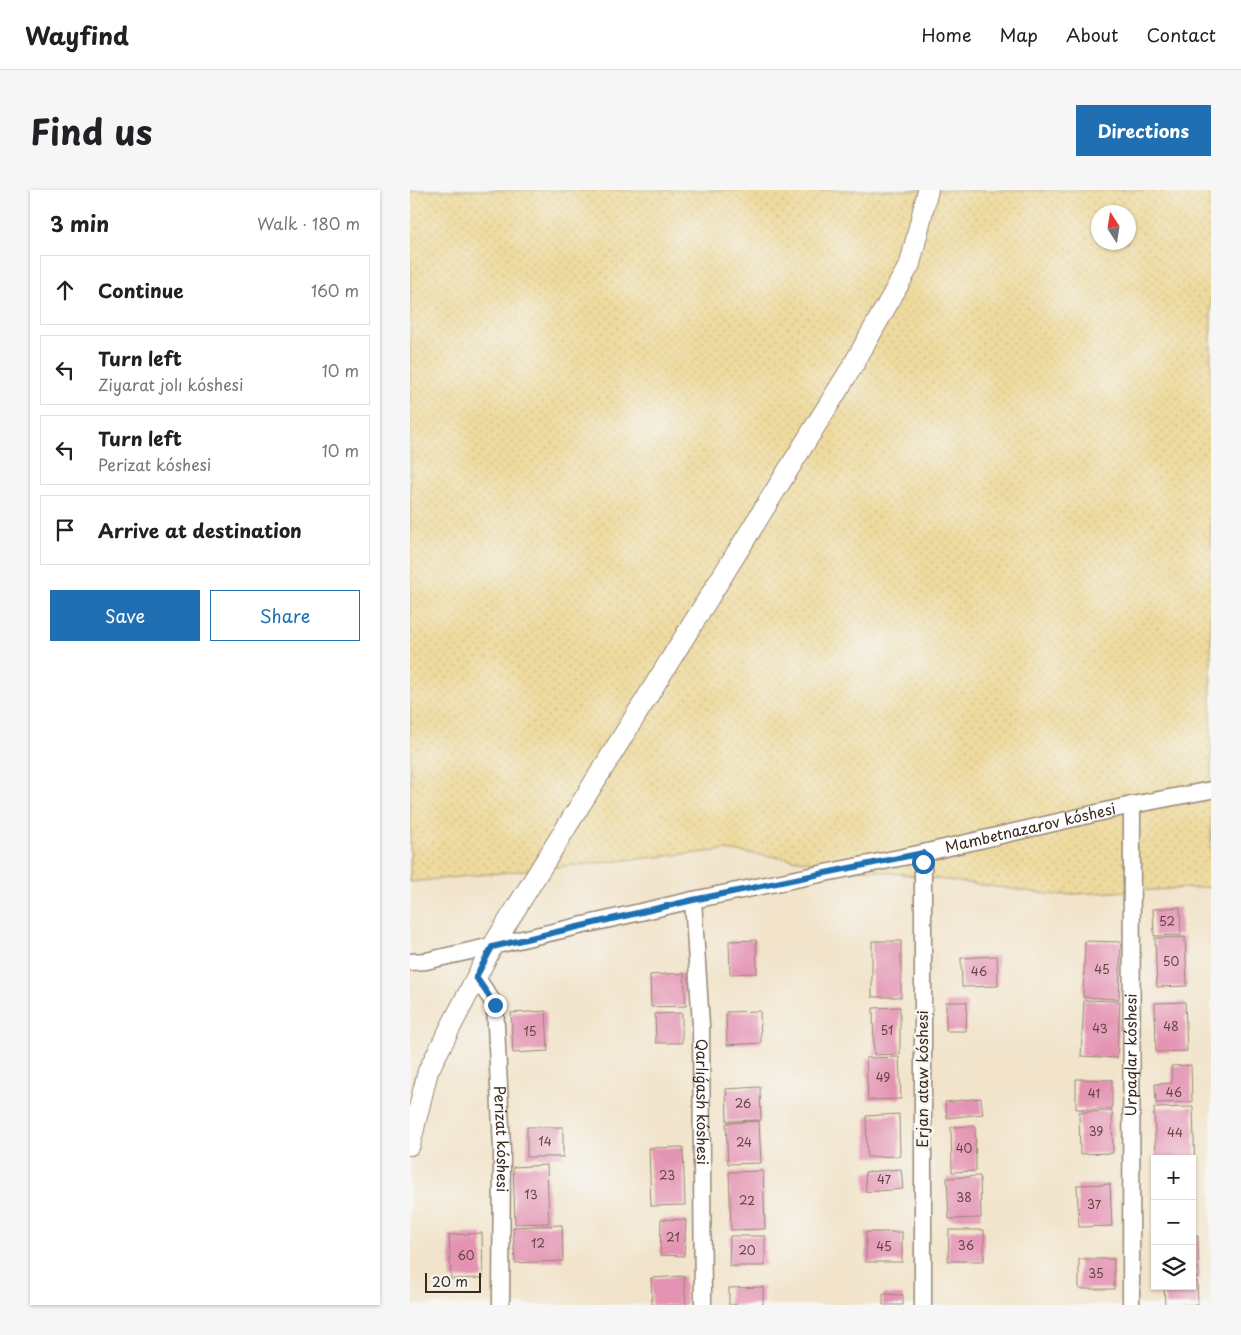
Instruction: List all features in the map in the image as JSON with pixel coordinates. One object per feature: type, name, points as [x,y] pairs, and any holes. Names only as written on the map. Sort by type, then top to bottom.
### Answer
[{"type":"street","points":[[410,1145],[428,1071],[492,947],[852,367],[910,264],[928,190]]},
{"type":"street","name":"Mambetnazarov kóshesi","points":[[410,962],[426,961],[492,947],[693,900],[923,853],[1132,805],[1211,790]]},
{"type":"street","name":"Urpaqlar kóshesi","points":[[1131,1305],[1132,805]]},
{"type":"street","name":"Erjan ataw kóshesi","points":[[923,853],[923,1305]]},
{"type":"street","name":"Qarlıǵash kóshesi","points":[[693,900],[701,1025],[702,1305]]},
{"type":"street","name":"Perizat kóshesi","points":[[476,977],[495,1005],[502,1148],[501,1305]]},
{"type":"sand","points":[[410,190],[1211,190],[1211,887],[1055,895],[725,850],[410,882]]},
{"type":"building","points":[[1180,907],[1181,935],[1154,936],[1153,909]]},
{"type":"building","points":[[1185,937],[1187,986],[1157,987],[1155,938]]},
{"type":"building","points":[[756,940],[757,973],[730,974],[729,941]]},
{"type":"building","points":[[872,941],[901,941],[901,997],[872,997]]},
{"type":"building","points":[[1085,941],[1121,942],[1119,999],[1083,997]]},
{"type":"building","points":[[997,956],[998,986],[962,987],[961,958]]},
{"type":"building","points":[[684,973],[686,1006],[651,1007],[650,975]]},
{"type":"building","points":[[1084,1000],[1120,1001],[1117,1058],[1081,1056]]},
{"type":"building","points":[[946,1002],[967,1002],[966,1031],[946,1031]]},
{"type":"building","points":[[1185,1002],[1187,1051],[1156,1052],[1155,1003]]},
{"type":"building","points":[[900,1007],[900,1054],[874,1055],[873,1008]]},
{"type":"building","points":[[546,1011],[548,1051],[513,1053],[511,1013]]},
{"type":"building","points":[[760,1011],[761,1043],[727,1045],[726,1012]]},
{"type":"building","points":[[682,1013],[682,1043],[656,1043],[655,1014]]},
{"type":"building","points":[[899,1057],[901,1099],[868,1100],[866,1058]]},
{"type":"building","points":[[1191,1065],[1192,1102],[1156,1103],[1155,1084],[1172,1083],[1171,1066]]},
{"type":"building","points":[[1076,1079],[1112,1080],[1112,1109],[1076,1109]]},
{"type":"building","points":[[760,1087],[761,1120],[727,1121],[726,1089]]},
{"type":"building","points":[[981,1098],[983,1114],[947,1118],[945,1102]]},
{"type":"building","points":[[1193,1107],[1194,1155],[1156,1155],[1154,1108]]},
{"type":"building","points":[[1112,1111],[1113,1153],[1080,1154],[1079,1112]]},
{"type":"building","points":[[899,1114],[900,1156],[867,1157],[866,1116]]},
{"type":"building","points":[[759,1121],[761,1163],[728,1164],[726,1123]]},
{"type":"building","points":[[975,1126],[976,1171],[952,1172],[951,1127]]},
{"type":"building","points":[[527,1127],[563,1127],[563,1157],[527,1157]]},
{"type":"building","points":[[683,1147],[685,1205],[651,1206],[649,1148]]},
{"type":"building","points":[[547,1165],[549,1223],[515,1224],[513,1167]]},
{"type":"building","points":[[901,1169],[903,1189],[866,1192],[865,1172]]},
{"type":"building","points":[[763,1171],[765,1229],[731,1230],[729,1172]]},
{"type":"building","points":[[980,1176],[981,1218],[949,1219],[947,1178]]},
{"type":"building","points":[[1110,1184],[1112,1226],[1079,1227],[1077,1185]]},
{"type":"building","points":[[661,1219],[686,1220],[684,1256],[660,1255]]},
{"type":"building","points":[[562,1225],[563,1261],[515,1263],[513,1227]]},
{"type":"building","points":[[949,1230],[984,1230],[984,1261],[948,1261]]},
{"type":"building","points":[[866,1232],[902,1232],[902,1262],[866,1262]]},
{"type":"building","points":[[482,1233],[483,1278],[451,1279],[449,1235]]},
{"type":"building","points":[[730,1236],[765,1236],[765,1266],[729,1266]]},
{"type":"building","points":[[1196,1236],[1198,1236],[1199,1278],[1196,1278]]},
{"type":"building","points":[[1079,1259],[1114,1259],[1114,1289],[1079,1289]]},
{"type":"building","points":[[684,1276],[686,1305],[652,1305],[651,1278]]},
{"type":"building","points":[[1197,1281],[1198,1305],[1165,1305],[1164,1290],[1196,1290]]},
{"type":"building","points":[[763,1287],[763,1305],[729,1305],[729,1288]]},
{"type":"building","points":[[883,1294],[903,1295],[903,1305],[883,1305]]},
{"type":"route","points":[[495,1005],[476,977],[492,947],[693,900],[923,853],[923,862]]}]
